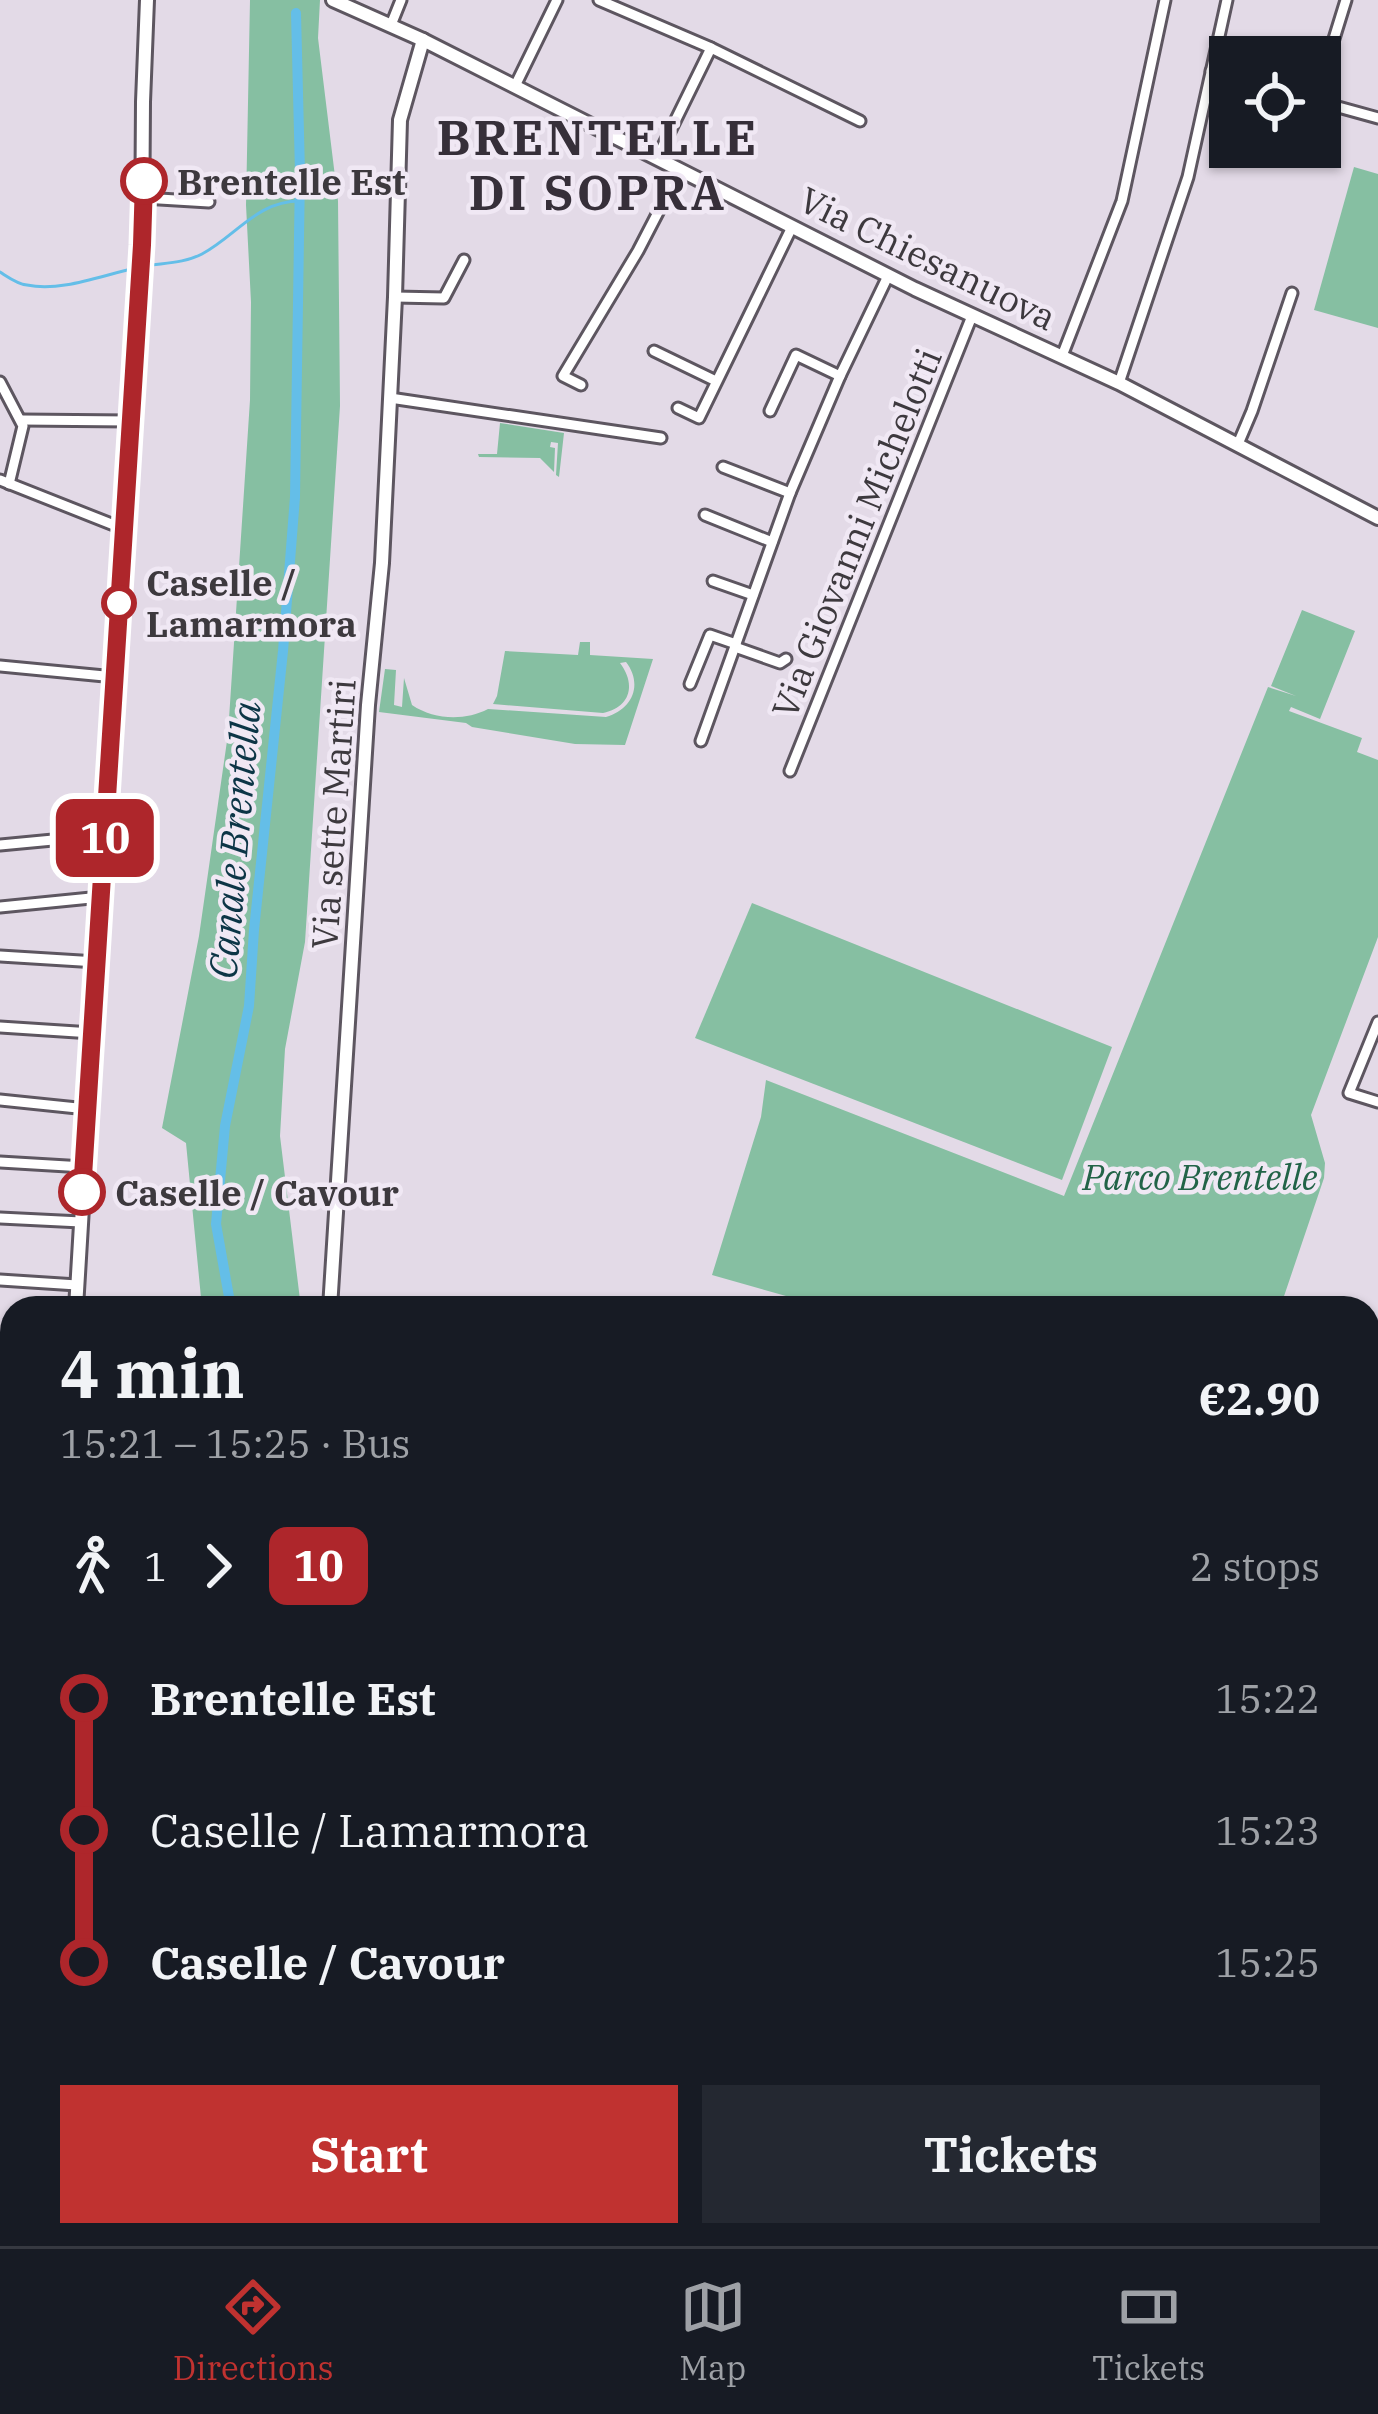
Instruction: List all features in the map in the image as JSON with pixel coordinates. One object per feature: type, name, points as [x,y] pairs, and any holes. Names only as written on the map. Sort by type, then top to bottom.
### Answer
[{"type":"main road","points":[[77,1296],[141,267],[148,0]]},
{"type":"main road","name":"Via Chiesanuova","points":[[333,0],[423,40],[888,276],[1119,383],[1378,518]]},
{"type":"main road","name":"Via sette Martiri","points":[[331,1296],[367,722],[382,563],[400,120],[423,40]]},
{"type":"street","points":[[391,25],[401,0]]},
{"type":"street","points":[[515,86],[556,0]]},
{"type":"street","points":[[599,0],[712,48],[860,121]]},
{"type":"street","points":[[1062,356],[1122,201],[1165,0]]},
{"type":"street","points":[[1218,36],[1226,0]]},
{"type":"street","points":[[1335,36],[1346,0]]},
{"type":"street","points":[[656,158],[712,48]]},
{"type":"street","points":[[1119,383],[1188,177],[1209,80]]},
{"type":"street","points":[[1341,108],[1378,118]]},
{"type":"street","points":[[581,385],[563,376],[680,170]]},
{"type":"street","points":[[143,198],[209,202]]},
{"type":"street","points":[[678,408],[699,418],[792,227]]},
{"type":"street","points":[[395,297],[444,298],[464,260]]},
{"type":"street","points":[[701,740],[790,493],[888,276]]},
{"type":"street","points":[[1238,444],[1292,293]]},
{"type":"street","name":"Via Giovanni Michelotti","points":[[790,771],[972,316]]},
{"type":"street","points":[[654,351],[716,381]]},
{"type":"street","points":[[770,411],[796,356],[840,376]]},
{"type":"street","points":[[0,382],[21,420],[22,435],[4,482],[124,530]]},
{"type":"street","points":[[390,398],[661,438]]},
{"type":"street","points":[[21,420],[129,421]]},
{"type":"street","points":[[722,466],[790,493]]},
{"type":"street","points":[[705,515],[772,542]]},
{"type":"street","points":[[713,580],[753,595]]},
{"type":"street","points":[[690,684],[710,635],[780,663],[786,659]]},
{"type":"street","points":[[0,666],[115,677]]},
{"type":"street","points":[[0,845],[104,841]]},
{"type":"street","points":[[0,907],[101,897]]},
{"type":"street","points":[[0,956],[97,962]]},
{"type":"street","points":[[1378,1022],[1375,1040],[1349,1093],[1378,1102]]},
{"type":"street","points":[[0,1027],[92,1034]]},
{"type":"street","points":[[0,1100],[87,1109]]},
{"type":"street","points":[[0,1162],[84,1167]]},
{"type":"street","points":[[0,1218],[80,1222]]},
{"type":"street","points":[[0,1280],[77,1285]]},
{"type":"green space","points":[[250,0],[320,0],[318,38],[338,201],[340,406],[305,942],[285,1049],[280,1136],[300,1296],[201,1296],[186,1143],[162,1128],[199,936],[228,734],[250,400],[246,205]]},
{"type":"green space","points":[[1354,167],[1378,174],[1378,328],[1314,310]]},
{"type":"green space","points":[[500,423],[564,433],[559,477],[558,443],[551,442],[550,447],[555,448],[554,472],[540,458],[479,457],[497,454]]},
{"type":"green space","name":"Parco Brentelle","points":[[1302,610],[1355,631],[1320,719],[1291,707],[1289,711],[1362,738],[1357,752],[1378,760],[1378,937],[1311,1115],[1325,1163],[1324,1178],[1284,1296],[786,1296],[712,1275],[761,1117],[766,1080],[1064,1196],[1268,687],[1296,696],[1271,686]]},
{"type":"green space","points":[[580,642],[590,642],[590,655],[653,659],[625,745],[575,744],[379,712],[385,669],[396,670],[394,705],[402,707],[404,678],[412,705],[440,716],[470,716],[488,709],[606,717],[623,708],[632,695],[634,679],[626,662],[620,663],[628,679],[628,694],[620,706],[603,713],[493,704],[505,651],[578,655]]},
{"type":"green space","points":[[752,903],[1112,1047],[1062,1180],[695,1038]]},
{"type":"waterway","name":"Canale Brentella","points":[[229,1296],[216,1224],[225,1126],[249,1006],[295,497],[300,173],[296,13]]},
{"type":"waterway","points":[[146,266],[195,257],[259,213],[300,201]]},
{"type":"waterway","points":[[0,272],[40,287],[136,268]]},
{"type":"bus line","name":"10","points":[[82,1192],[144,181]]},
{"type":"place","name":"Brentelle Est","points":[[144,181]]},
{"type":"place","name":"Caselle / Lamarmora","points":[[119,603]]},
{"type":"place","name":"Caselle / Cavour","points":[[82,1192]]},
{"type":"district","name":"BRENTELLE DI SOPRA","points":[[598,164]]}]
